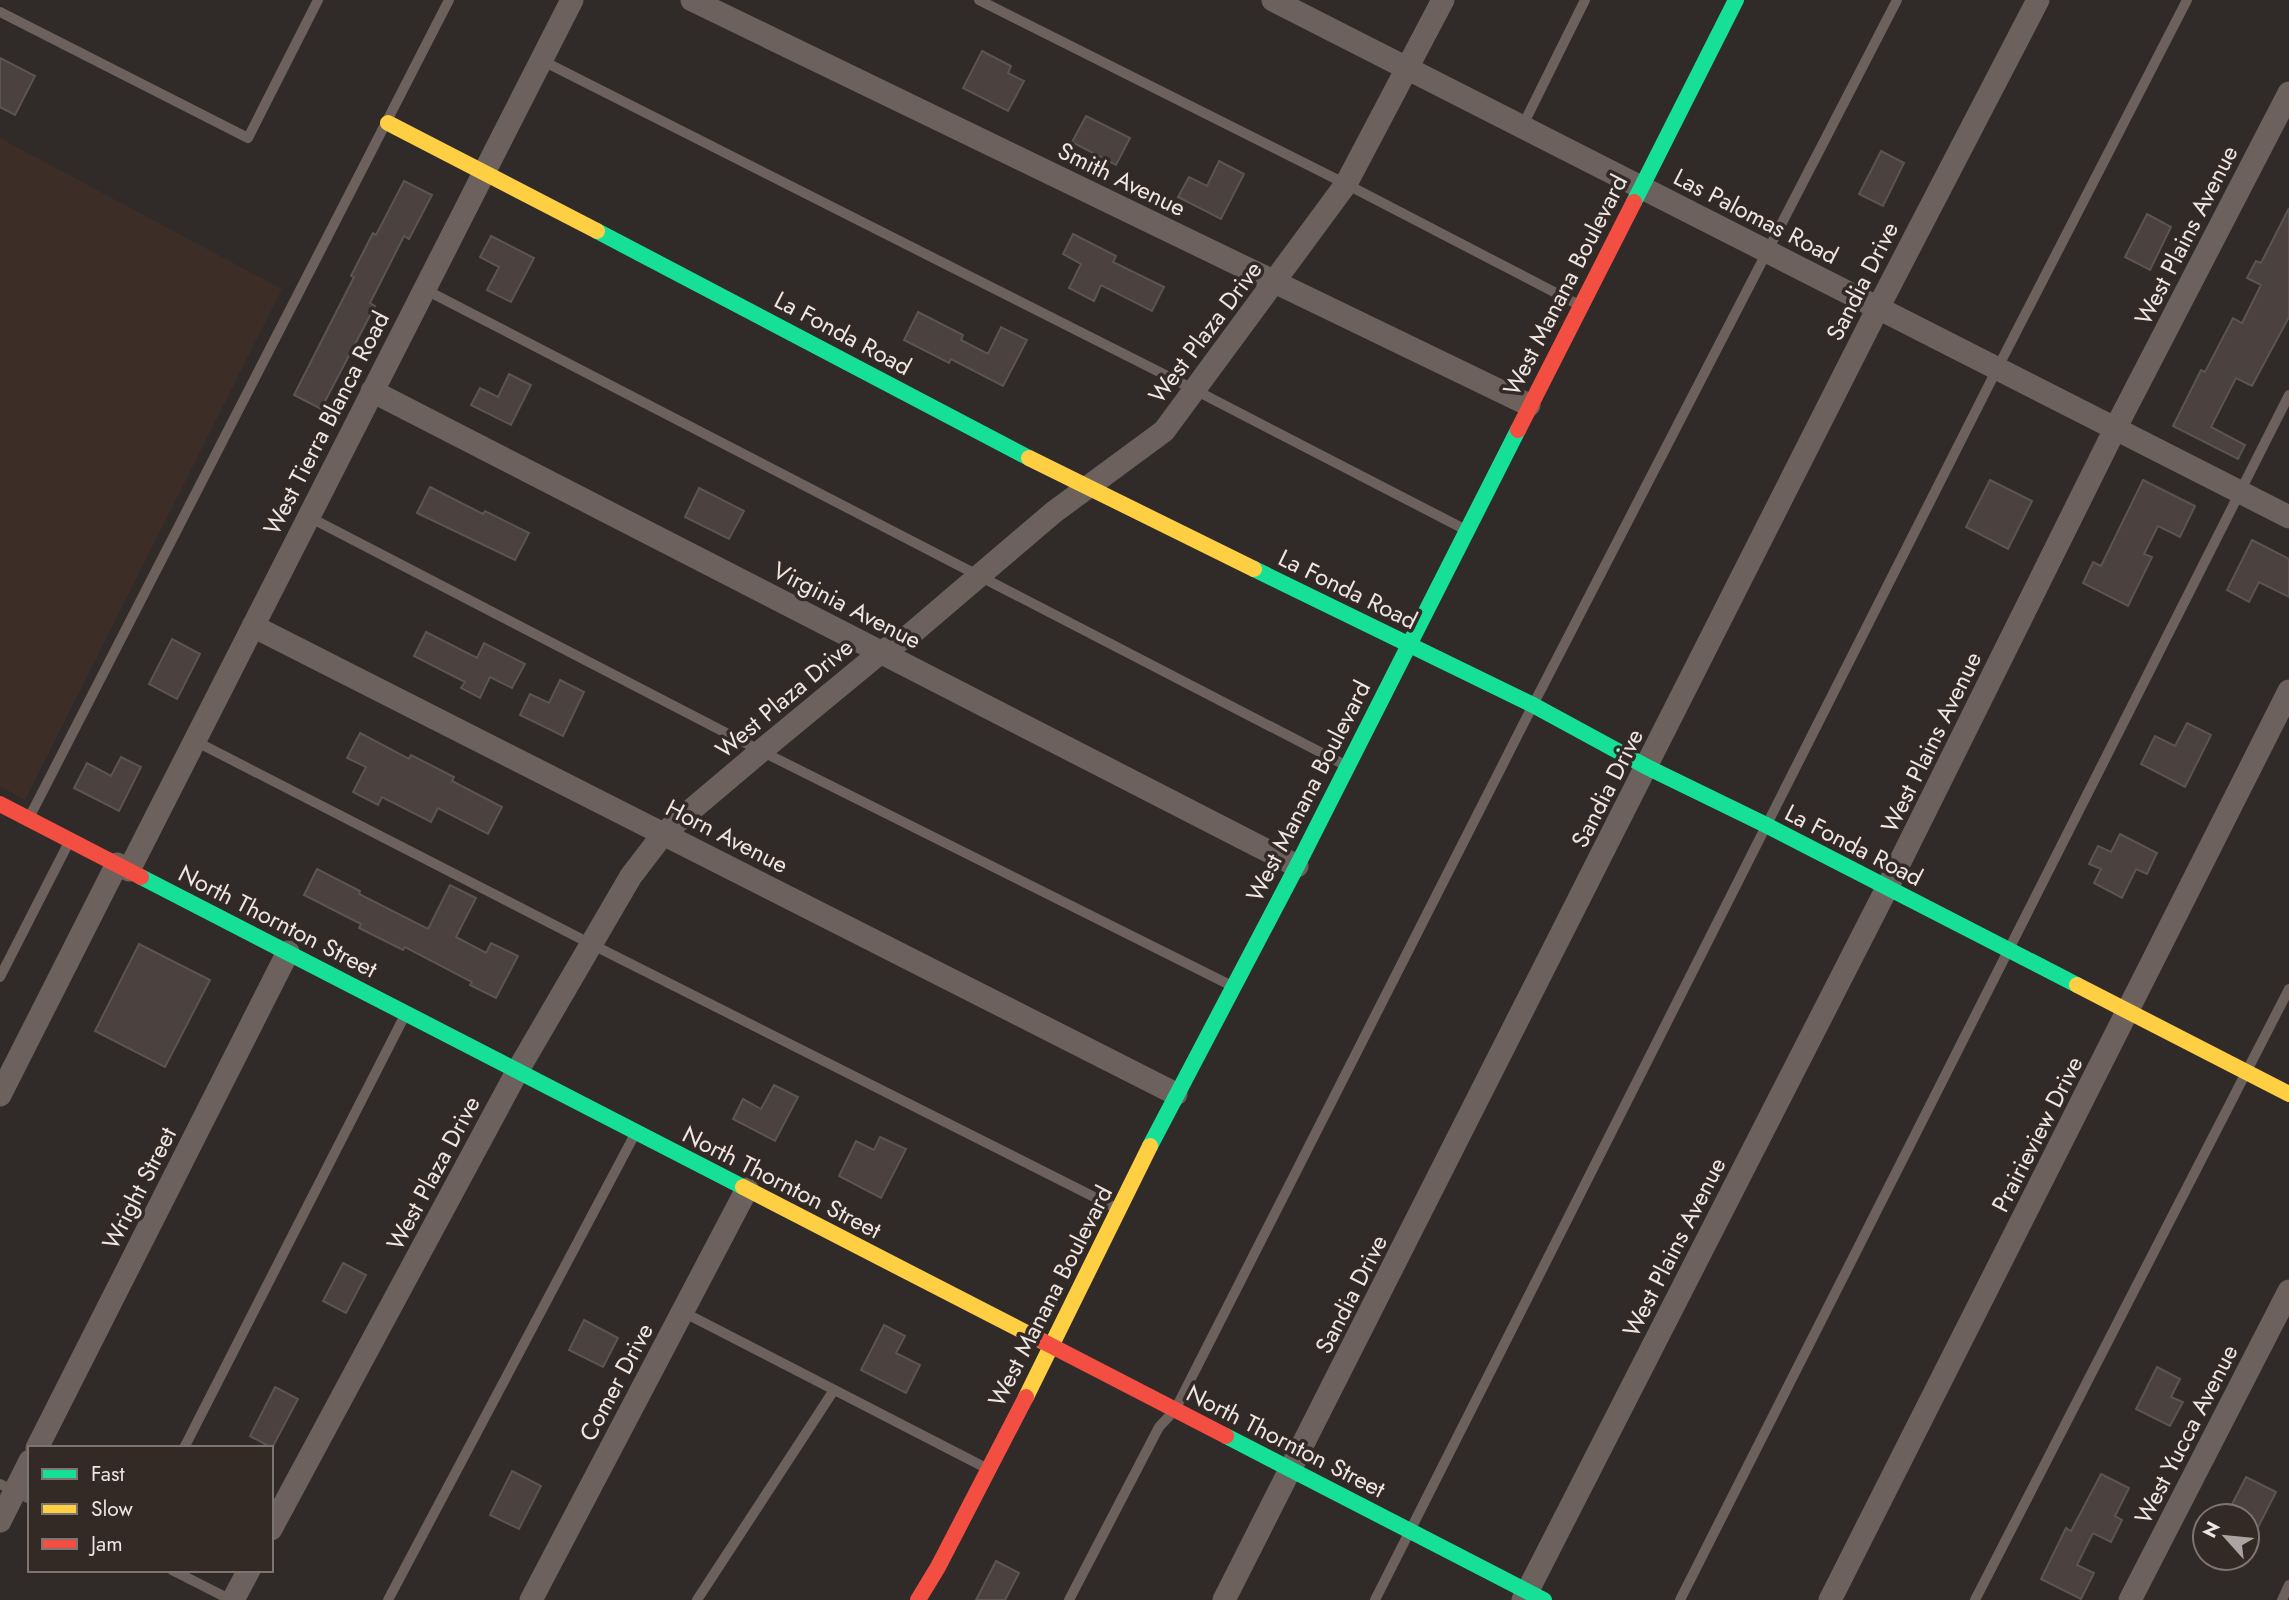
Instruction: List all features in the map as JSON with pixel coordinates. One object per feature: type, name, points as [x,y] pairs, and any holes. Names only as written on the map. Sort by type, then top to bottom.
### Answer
[{"type":"street","name":"West Tierra Blanca Road","points":[[0,1095],[123,867],[195,741],[572,0]]},
{"type":"street","name":"Smith Avenue","points":[[692,0],[1529,405]]},
{"type":"street","name":"Las Palomas Road","points":[[1273,0],[2289,517]]},
{"type":"street","name":"West Plaza Drive","points":[[273,1525],[518,1070],[631,876],[664,833],[761,751],[881,652],[911,634],[1054,512],[1164,431],[1346,184],[1443,0]]},
{"type":"street","name":"West Manana Boulevard","points":[[918,1600],[938,1567],[1051,1347],[1176,1094],[1297,866],[1735,0]]},
{"type":"street","name":"Sandia Drive","points":[[1224,1600],[1878,308],[2038,0]]},
{"type":"street","name":"West Plains Avenue","points":[[1531,1597],[2115,429],[2289,93]]},
{"type":"street","name":"La Fonda Road","points":[[388,123],[1087,488],[1532,705],[1647,767],[1766,825],[2289,1094]]},
{"type":"street","name":"Virginia Avenue","points":[[372,391],[1297,866]]},
{"type":"street","name":"Horn Avenue","points":[[253,626],[1176,1094]]},
{"type":"street","name":"Prairieview Drive","points":[[1830,1600],[2289,691]]},
{"type":"street","name":"North Thornton Street","points":[[0,804],[1292,1469],[1531,1597]]},
{"type":"street","name":"Wright Street","points":[[38,1446],[288,952]]},
{"type":"street","name":"Comer Drive","points":[[531,1600],[747,1189]]},
{"type":"street","name":"West Yucca Avenue","points":[[2130,1600],[2289,1291]]},
{"type":"street","points":[[0,1521],[28,1465]]},
{"type":"street","points":[[232,1600],[248,1572]]},
{"type":"lane","points":[[0,12],[248,138],[318,0]]},
{"type":"lane","points":[[29,818],[449,0]]},
{"type":"lane","points":[[979,0],[1580,305]]},
{"type":"lane","points":[[1522,127],[1586,0]]},
{"type":"lane","points":[[1069,1600],[1159,1427],[1175,1410],[1532,705],[1897,0]]},
{"type":"lane","points":[[1375,1600],[1997,369],[2187,0]]},
{"type":"lane","points":[[541,60],[1466,530]]},
{"type":"lane","points":[[425,289],[1347,766]]},
{"type":"lane","points":[[1680,1600],[2289,395]]},
{"type":"lane","points":[[308,517],[761,751],[1233,987]]},
{"type":"lane","points":[[195,741],[591,944],[1119,1209]]},
{"type":"lane","points":[[0,977],[70,840]]},
{"type":"lane","points":[[1975,1600],[2289,989]]},
{"type":"lane","points":[[185,1446],[407,1013]]},
{"type":"lane","points":[[388,1600],[636,1131]]},
{"type":"lane","points":[[682,1312],[988,1470]]},
{"type":"lane","points":[[697,1600],[834,1390]]},
{"type":"lane","points":[[176,1572],[232,1600]]},
{"type":"lane","points":[[2282,1600],[2289,1585]]},
{"type":"shaded area","points":[[0,138],[282,289],[25,800],[0,786]]},
{"type":"building","points":[[982,51],[1011,66],[1008,73],[1024,81],[1008,111],[963,88]]},
{"type":"building","points":[[0,58],[35,76],[15,115],[0,107]]},
{"type":"building","points":[[1086,116],[1130,138],[1116,165],[1072,142]]},
{"type":"building","points":[[1881,151],[1904,163],[1883,206],[1859,194]]},
{"type":"building","points":[[1219,161],[1244,174],[1221,219],[1178,197],[1189,177],[1207,186]]},
{"type":"building","points":[[404,181],[432,195],[409,239],[404,236],[370,303],[375,306],[321,409],[294,395],[354,277],[351,276],[373,233],[376,235]]},
{"type":"building","points":[[2289,208],[2289,317],[2252,386],[2236,378],[2211,427],[2245,445],[2238,459],[2173,426],[2201,370],[2205,372],[2233,318],[2242,323],[2261,285],[2247,278],[2256,261],[2261,263]]},
{"type":"building","points":[[2147,214],[2171,227],[2150,270],[2125,257]]},
{"type":"building","points":[[1073,234],[1116,256],[1113,262],[1164,287],[1152,311],[1101,285],[1094,301],[1069,288],[1081,264],[1063,254]]},
{"type":"building","points":[[491,236],[534,258],[511,302],[487,290],[499,267],[480,257]]},
{"type":"building","points":[[918,312],[963,335],[961,340],[988,354],[1001,327],[1027,340],[1003,386],[951,359],[949,363],[904,340]]},
{"type":"building","points":[[509,374],[531,385],[511,425],[471,405],[480,388],[498,397]]},
{"type":"building","points":[[1990,480],[2032,501],[2008,549],[1966,527]]},
{"type":"building","points":[[2143,480],[2195,506],[2180,537],[2158,526],[2144,554],[2152,557],[2128,606],[2083,583],[2093,562],[2101,566]]},
{"type":"building","points":[[430,487],[483,514],[485,511],[529,533],[515,560],[417,513]]},
{"type":"building","points":[[699,488],[744,511],[729,539],[685,517]]},
{"type":"building","points":[[2252,540],[2289,559],[2289,597],[2259,582],[2249,602],[2227,590]]},
{"type":"building","points":[[426,632],[477,658],[484,643],[525,664],[512,688],[490,677],[480,698],[461,688],[465,682],[414,656]]},
{"type":"building","points":[[172,639],[200,654],[177,699],[149,684]]},
{"type":"building","points":[[560,680],[584,692],[563,736],[520,715],[530,694],[549,703]]},
{"type":"building","points":[[2187,723],[2211,735],[2185,787],[2141,764],[2155,736],[2175,746]]},
{"type":"building","points":[[360,733],[409,759],[411,755],[454,777],[452,781],[502,807],[488,834],[438,808],[431,822],[382,797],[378,805],[353,792],[366,767],[347,758]]},
{"type":"building","points":[[121,757],[141,767],[119,811],[74,788],[87,763],[111,776]]},
{"type":"building","points":[[2120,834],[2157,853],[2147,874],[2136,869],[2122,898],[2094,883],[2101,869],[2089,864],[2098,846],[2111,852]]},
{"type":"building","points":[[317,869],[428,929],[450,885],[476,898],[456,937],[486,953],[491,943],[518,956],[496,998],[470,985],[472,982],[405,947],[403,950],[359,928],[361,924],[304,895]]},
{"type":"building","points":[[139,944],[210,980],[165,1067],[95,1031]]},
{"type":"building","points":[[774,1085],[798,1097],[775,1141],[733,1119],[743,1099],[761,1109]]},
{"type":"building","points":[[880,1137],[906,1149],[881,1198],[839,1176],[856,1141],[874,1150]]},
{"type":"building","points":[[343,1263],[366,1275],[346,1313],[323,1301]]},
{"type":"building","points":[[584,1320],[618,1338],[603,1367],[569,1350]]},
{"type":"building","points":[[884,1325],[905,1336],[896,1353],[920,1365],[906,1393],[861,1370]]},
{"type":"building","points":[[2157,1367],[2180,1379],[2171,1397],[2183,1402],[2170,1426],[2136,1409]]},
{"type":"building","points":[[275,1387],[298,1399],[273,1446],[250,1436]]},
{"type":"building","points":[[512,1471],[541,1486],[519,1529],[490,1515]]},
{"type":"building","points":[[2101,1474],[2129,1488],[2115,1516],[2122,1520],[2111,1542],[2093,1533],[2077,1565],[2094,1573],[2081,1599],[2041,1579],[2066,1528],[2071,1531]]},
{"type":"building","points":[[2246,1477],[2276,1492],[2261,1521],[2261,1502],[2233,1502]]},
{"type":"building","points":[[996,1561],[1019,1573],[1005,1600],[976,1600]]},
{"type":"traffic: fast","points":[[1634,202],[1736,0]]},
{"type":"traffic: fast","points":[[597,231],[1029,458]]},
{"type":"traffic: fast","points":[[1150,1146],[1297,866],[1518,430]]},
{"type":"traffic: fast","points":[[1254,569],[1533,705],[1647,767],[2077,985]]},
{"type":"traffic: fast","points":[[141,877],[743,1187]]},
{"type":"traffic: fast","points":[[1226,1436],[1544,1600]]},
{"type":"traffic: slow","points":[[388,123],[597,231]]},
{"type":"traffic: slow","points":[[1029,458],[1254,569]]},
{"type":"traffic: slow","points":[[2077,985],[2289,1094]]},
{"type":"traffic: slow","points":[[1026,1397],[1150,1146]]},
{"type":"traffic: slow","points":[[743,1187],[1044,1342]]},
{"type":"traffic: jam","points":[[1518,430],[1634,202]]},
{"type":"traffic: jam","points":[[0,804],[141,877]]},
{"type":"traffic: jam","points":[[1044,1342],[1226,1436]]},
{"type":"traffic: jam","points":[[918,1600],[938,1567],[1026,1397]]}]
